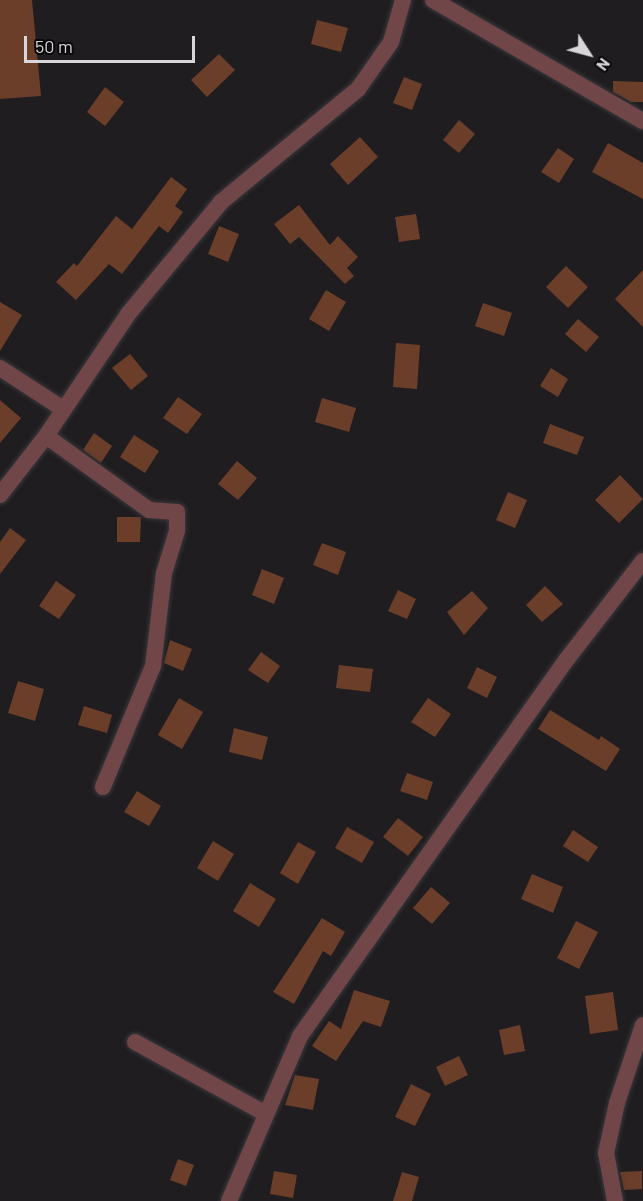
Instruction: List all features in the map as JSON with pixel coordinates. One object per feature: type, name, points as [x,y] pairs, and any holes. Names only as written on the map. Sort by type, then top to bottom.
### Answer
[{"type":"street","points":[[0,495],[46,436],[129,313],[221,202],[358,89],[391,42],[403,0]]},
{"type":"street","points":[[433,0],[635,112],[643,121]]},
{"type":"street","points":[[0,368],[63,409]]},
{"type":"street","points":[[46,436],[149,510],[177,512],[177,531],[164,573],[153,666],[104,787]]},
{"type":"street","points":[[230,1201],[264,1113],[300,1036],[334,983],[567,659],[643,561]]},
{"type":"street","points":[[615,1201],[606,1153],[617,1103],[643,1025]]},
{"type":"street","points":[[135,1042],[264,1113]]},
{"type":"building","points":[[0,0],[32,0],[41,96],[0,99]]},
{"type":"building","points":[[317,20],[348,28],[341,52],[311,44]]},
{"type":"building","points":[[219,54],[235,70],[207,97],[191,80]]},
{"type":"building","points":[[404,77],[422,84],[412,110],[393,103]]},
{"type":"building","points":[[613,81],[643,82],[643,102],[631,102],[613,92]]},
{"type":"building","points":[[105,87],[124,102],[105,126],[87,112]]},
{"type":"building","points":[[459,120],[475,134],[459,153],[443,140]]},
{"type":"building","points":[[360,137],[378,157],[348,185],[330,164]]},
{"type":"building","points":[[608,143],[643,163],[643,199],[592,172]]},
{"type":"building","points":[[558,148],[574,159],[559,183],[541,172]]},
{"type":"building","points":[[171,177],[187,189],[175,206],[183,212],[168,233],[159,226],[122,274],[109,264],[76,300],[56,282],[74,263],[77,266],[116,216],[132,229]]},
{"type":"building","points":[[299,205],[330,245],[338,236],[358,257],[347,268],[354,276],[345,284],[299,237],[290,244],[274,224]]},
{"type":"building","points":[[416,214],[420,239],[399,242],[395,217]]},
{"type":"building","points":[[219,226],[239,234],[228,262],[208,254]]},
{"type":"building","points":[[566,266],[588,287],[568,308],[546,287]]},
{"type":"building","points":[[643,270],[643,327],[615,299]]},
{"type":"building","points":[[326,290],[346,302],[329,331],[309,319]]},
{"type":"building","points":[[0,302],[22,315],[0,351]]},
{"type":"building","points":[[483,303],[512,313],[504,336],[475,326]]},
{"type":"building","points":[[578,319],[599,337],[586,352],[565,334]]},
{"type":"building","points":[[396,343],[420,345],[417,389],[393,387]]},
{"type":"building","points":[[130,354],[148,376],[131,390],[112,368]]},
{"type":"building","points":[[551,368],[568,379],[558,397],[540,386]]},
{"type":"building","points":[[178,397],[202,414],[187,434],[163,418]]},
{"type":"building","points":[[322,398],[356,408],[349,432],[315,422]]},
{"type":"building","points":[[0,400],[21,418],[0,443]]},
{"type":"building","points":[[550,424],[584,437],[577,455],[543,443]]},
{"type":"building","points":[[94,433],[112,446],[101,463],[83,450]]},
{"type":"building","points":[[134,435],[159,451],[145,473],[120,457]]},
{"type":"building","points":[[237,461],[257,478],[238,500],[218,484]]},
{"type":"building","points":[[620,475],[643,499],[619,523],[595,500]]},
{"type":"building","points":[[508,492],[527,500],[515,528],[496,520]]},
{"type":"building","points":[[117,517],[141,517],[140,542],[117,542]]},
{"type":"building","points":[[10,528],[26,540],[0,574],[0,542]]},
{"type":"building","points":[[322,543],[346,552],[338,575],[313,565]]},
{"type":"building","points":[[262,569],[284,578],[274,604],[252,595]]},
{"type":"building","points":[[56,581],[76,595],[59,619],[39,606]]},
{"type":"building","points":[[545,586],[563,604],[542,622],[526,605]]},
{"type":"building","points":[[398,590],[416,599],[407,619],[388,611]]},
{"type":"building","points":[[472,591],[488,608],[464,635],[447,612]]},
{"type":"building","points":[[170,640],[192,649],[183,671],[164,663]]},
{"type":"building","points":[[261,652],[280,666],[268,683],[248,670]]},
{"type":"building","points":[[339,665],[373,669],[370,692],[336,688]]},
{"type":"building","points":[[477,667],[497,677],[487,698],[467,688]]},
{"type":"building","points":[[18,681],[44,689],[35,721],[8,713]]},
{"type":"building","points":[[179,698],[203,712],[182,749],[158,735]]},
{"type":"building","points":[[428,698],[451,714],[435,737],[411,722]]},
{"type":"building","points":[[84,706],[112,715],[107,733],[78,725]]},
{"type":"building","points":[[550,710],[599,740],[601,736],[620,749],[606,771],[538,729]]},
{"type":"building","points":[[234,728],[268,737],[262,760],[229,752]]},
{"type":"building","points":[[407,773],[433,782],[427,800],[400,791]]},
{"type":"building","points":[[137,791],[161,806],[149,826],[124,812]]},
{"type":"building","points":[[398,818],[423,837],[408,856],[383,837]]},
{"type":"building","points":[[347,827],[374,842],[362,863],[335,848]]},
{"type":"building","points":[[573,830],[598,847],[588,862],[563,846]]},
{"type":"building","points":[[213,841],[234,854],[218,881],[197,868]]},
{"type":"building","points":[[298,842],[316,852],[298,884],[280,873]]},
{"type":"building","points":[[532,874],[563,887],[553,913],[521,899]]},
{"type":"building","points":[[250,883],[276,899],[259,927],[233,911]]},
{"type":"building","points":[[431,887],[450,903],[432,924],[413,908]]},
{"type":"building","points":[[322,918],[345,932],[331,956],[323,951],[294,1004],[273,992]]},
{"type":"building","points":[[576,921],[598,932],[579,969],[557,958]]},
{"type":"building","points":[[354,990],[390,1001],[381,1027],[363,1021],[336,1061],[312,1046],[329,1021],[341,1029]]},
{"type":"building","points":[[613,992],[618,1030],[590,1034],[585,996]]},
{"type":"building","points":[[520,1025],[525,1051],[504,1055],[499,1030]]},
{"type":"building","points":[[459,1056],[468,1075],[445,1086],[436,1067]]},
{"type":"building","points":[[295,1075],[319,1079],[313,1110],[285,1105]]},
{"type":"building","points":[[411,1084],[431,1094],[415,1126],[395,1117]]},
{"type":"building","points":[[178,1159],[194,1165],[186,1186],[170,1180]]},
{"type":"building","points":[[274,1171],[297,1175],[293,1198],[270,1194]]},
{"type":"building","points":[[642,1171],[642,1189],[624,1190],[620,1172]]},
{"type":"building","points":[[402,1172],[419,1177],[412,1201],[393,1201]]}]
